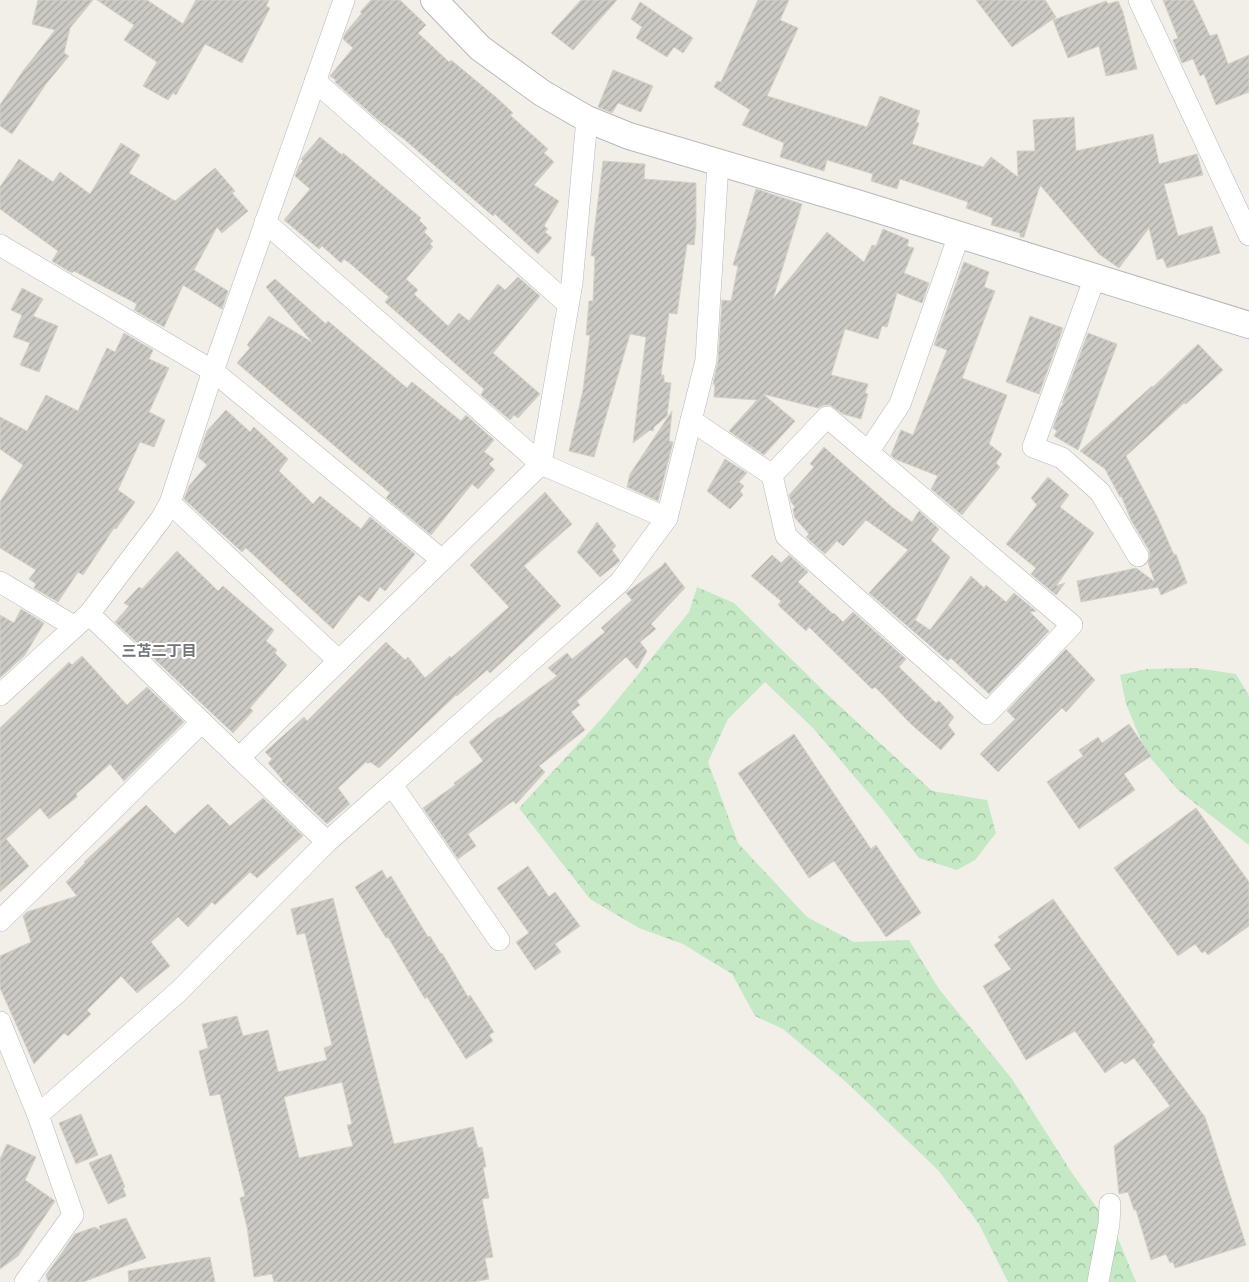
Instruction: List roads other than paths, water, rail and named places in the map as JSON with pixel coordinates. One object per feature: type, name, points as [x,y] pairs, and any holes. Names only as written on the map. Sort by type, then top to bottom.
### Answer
[{"type":"street","points":[[0,695],[82,621],[161,519],[170,503],[213,371],[344,0]]},
{"type":"street","points":[[1139,0],[1249,235]]},
{"type":"street","points":[[443,3],[480,48],[542,93],[586,119],[629,136],[959,235],[1249,325]]},
{"type":"street","points":[[315,82],[568,304]]},
{"type":"street","points":[[239,758],[541,464],[572,283],[586,119]]},
{"type":"street","points":[[38,1115],[178,992],[327,842],[620,582],[667,518],[706,360],[718,163]]},
{"type":"street","points":[[265,222],[541,464],[667,518]]},
{"type":"street","points":[[868,452],[900,404],[959,235]]},
{"type":"street","points":[[0,245],[213,371],[442,560]]},
{"type":"street","points":[[1095,277],[1033,447],[1062,458],[1100,492],[1138,556]]},
{"type":"street","points":[[691,420],[772,475],[786,536],[987,714],[1072,625],[827,417],[772,475]]},
{"type":"street","points":[[170,503],[339,661]]},
{"type":"street","points":[[0,582],[82,621],[202,722],[327,842]]},
{"type":"street","points":[[0,921],[202,722]]},
{"type":"street","points":[[392,785],[499,940]]},
{"type":"street","points":[[0,1022],[38,1115],[73,1215],[26,1281]]},
{"type":"street","points":[[1098,1282],[1109,1224],[1110,1204]]},
{"type":"district","name":"三苫二丁目","points":[[159,651]]}]
